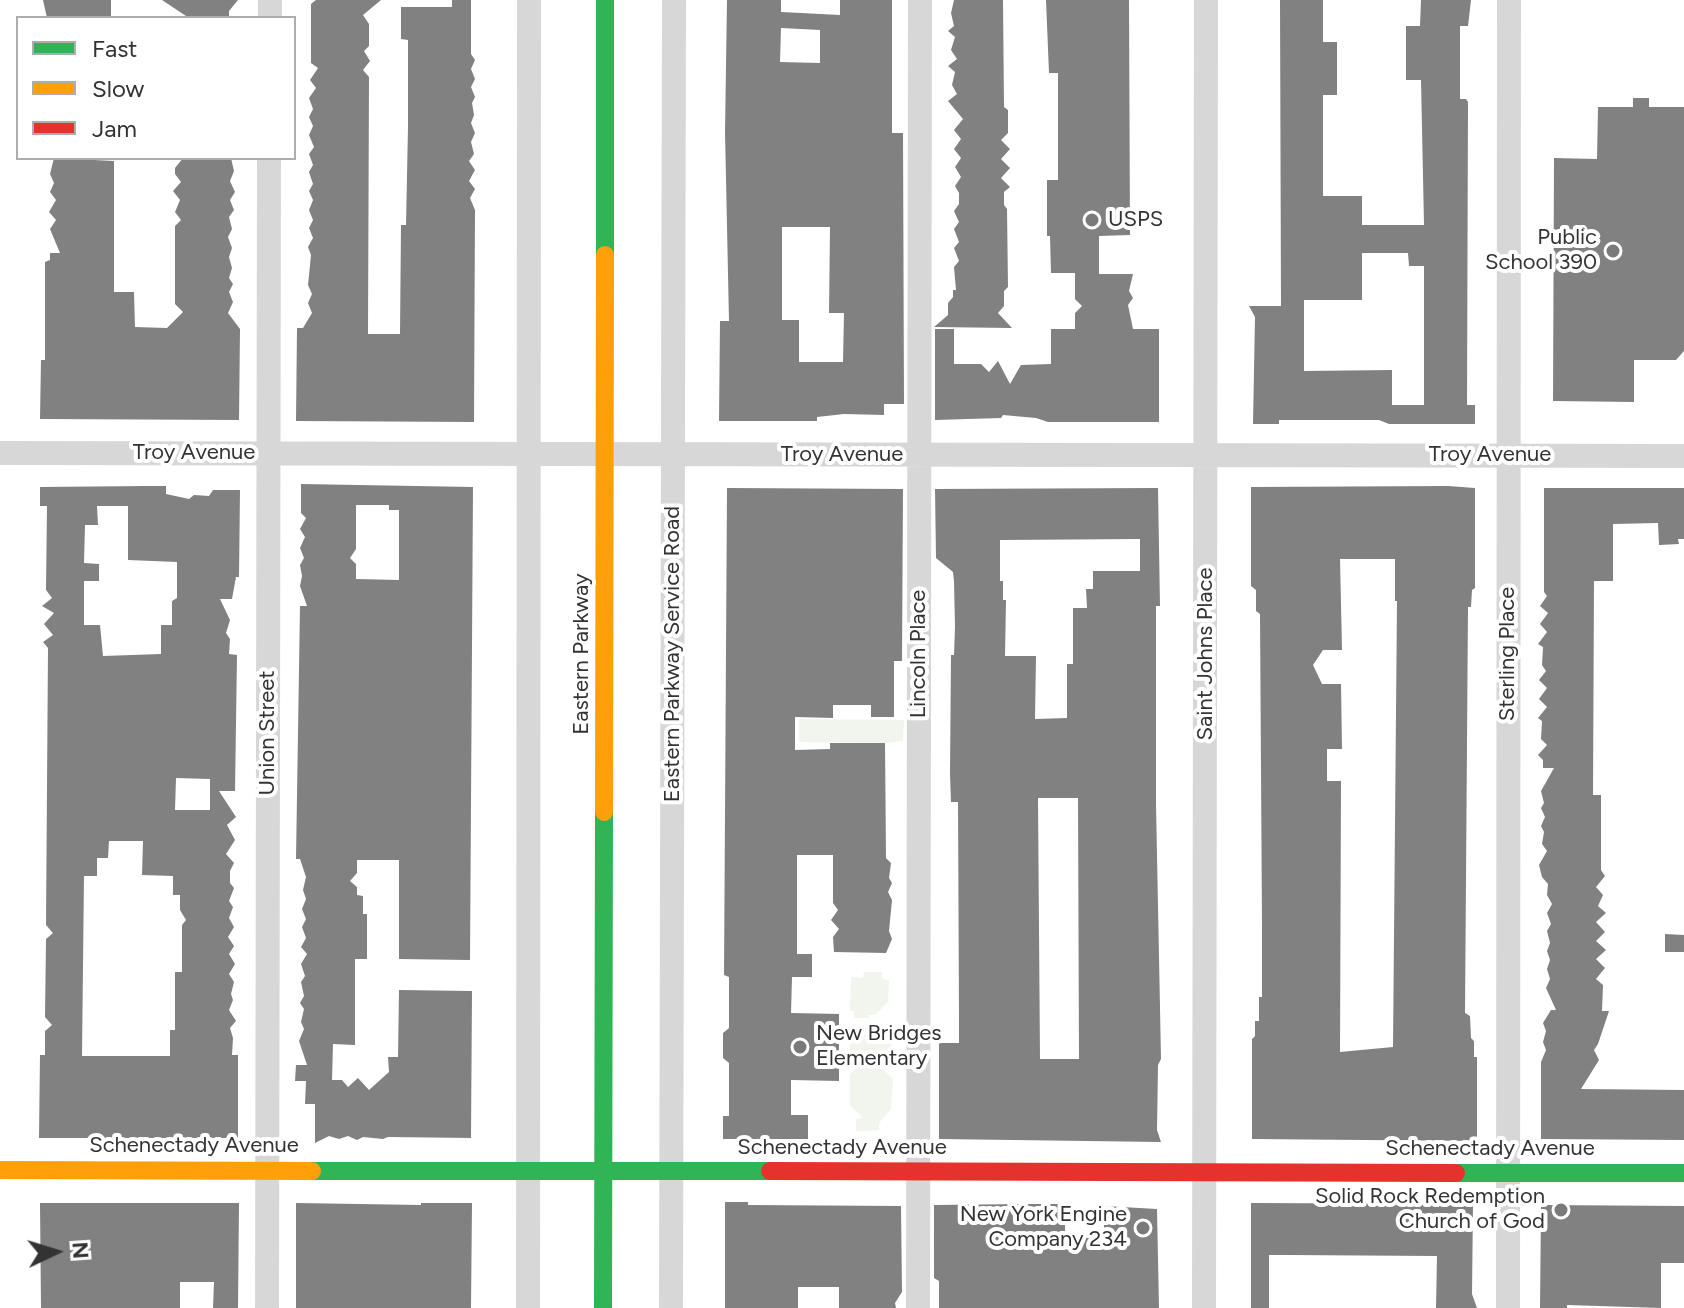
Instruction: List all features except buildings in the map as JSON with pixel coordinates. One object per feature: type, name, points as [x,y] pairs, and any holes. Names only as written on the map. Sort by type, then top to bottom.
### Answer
[{"type":"street","points":[[528,1308],[529,0]]},
{"type":"street","name":"Eastern Parkway","points":[[603,1308],[605,0]]},
{"type":"street","name":"Eastern Parkway Service Road","points":[[671,1308],[674,0]]},
{"type":"street","name":"Lincoln Place","points":[[918,1308],[920,0]]},
{"type":"street","name":"Saint Johns Place","points":[[1204,1308],[1206,0]]},
{"type":"street","name":"Sterling Place","points":[[1508,1308],[1509,0]]},
{"type":"street","name":"Union Street","points":[[267,1308],[269,160]]},
{"type":"street","name":"Troy Avenue","points":[[0,453],[1684,456]]},
{"type":"street","name":"Schenectady Avenue","points":[[0,1170],[1684,1173]]},
{"type":"shaded area","points":[[799,719],[904,720],[903,741],[799,742]]},
{"type":"shaded area","points":[[864,972],[882,972],[882,978],[889,981],[888,1002],[869,1018],[854,1018],[854,1011],[850,1011],[851,977],[863,978]]},
{"type":"shaded area","points":[[891,1030],[892,1066],[881,1067],[893,1079],[891,1109],[879,1123],[879,1130],[856,1131],[856,1119],[863,1118],[850,1105],[850,1074],[859,1065],[850,1065],[850,1031]]},
{"type":"traffic: fast","points":[[605,0],[605,255]]},
{"type":"traffic: fast","points":[[603,1308],[604,812]]},
{"type":"traffic: fast","points":[[312,1171],[770,1171]]},
{"type":"traffic: fast","points":[[1456,1173],[1684,1173]]},
{"type":"traffic: slow","points":[[604,812],[605,255]]},
{"type":"traffic: slow","points":[[0,1170],[312,1171]]},
{"type":"traffic: jam","points":[[770,1171],[1456,1173]]},
{"type":"place","name":"USPS","points":[[1092,220]]},
{"type":"place","name":"Public School 390","points":[[1613,251]]},
{"type":"place","name":"New Bridges Elementary","points":[[800,1047]]},
{"type":"place","name":"Solid Rock Redemption Church of God","points":[[1561,1210]]},
{"type":"place","name":"New York Engine Company 234","points":[[1143,1228]]}]
